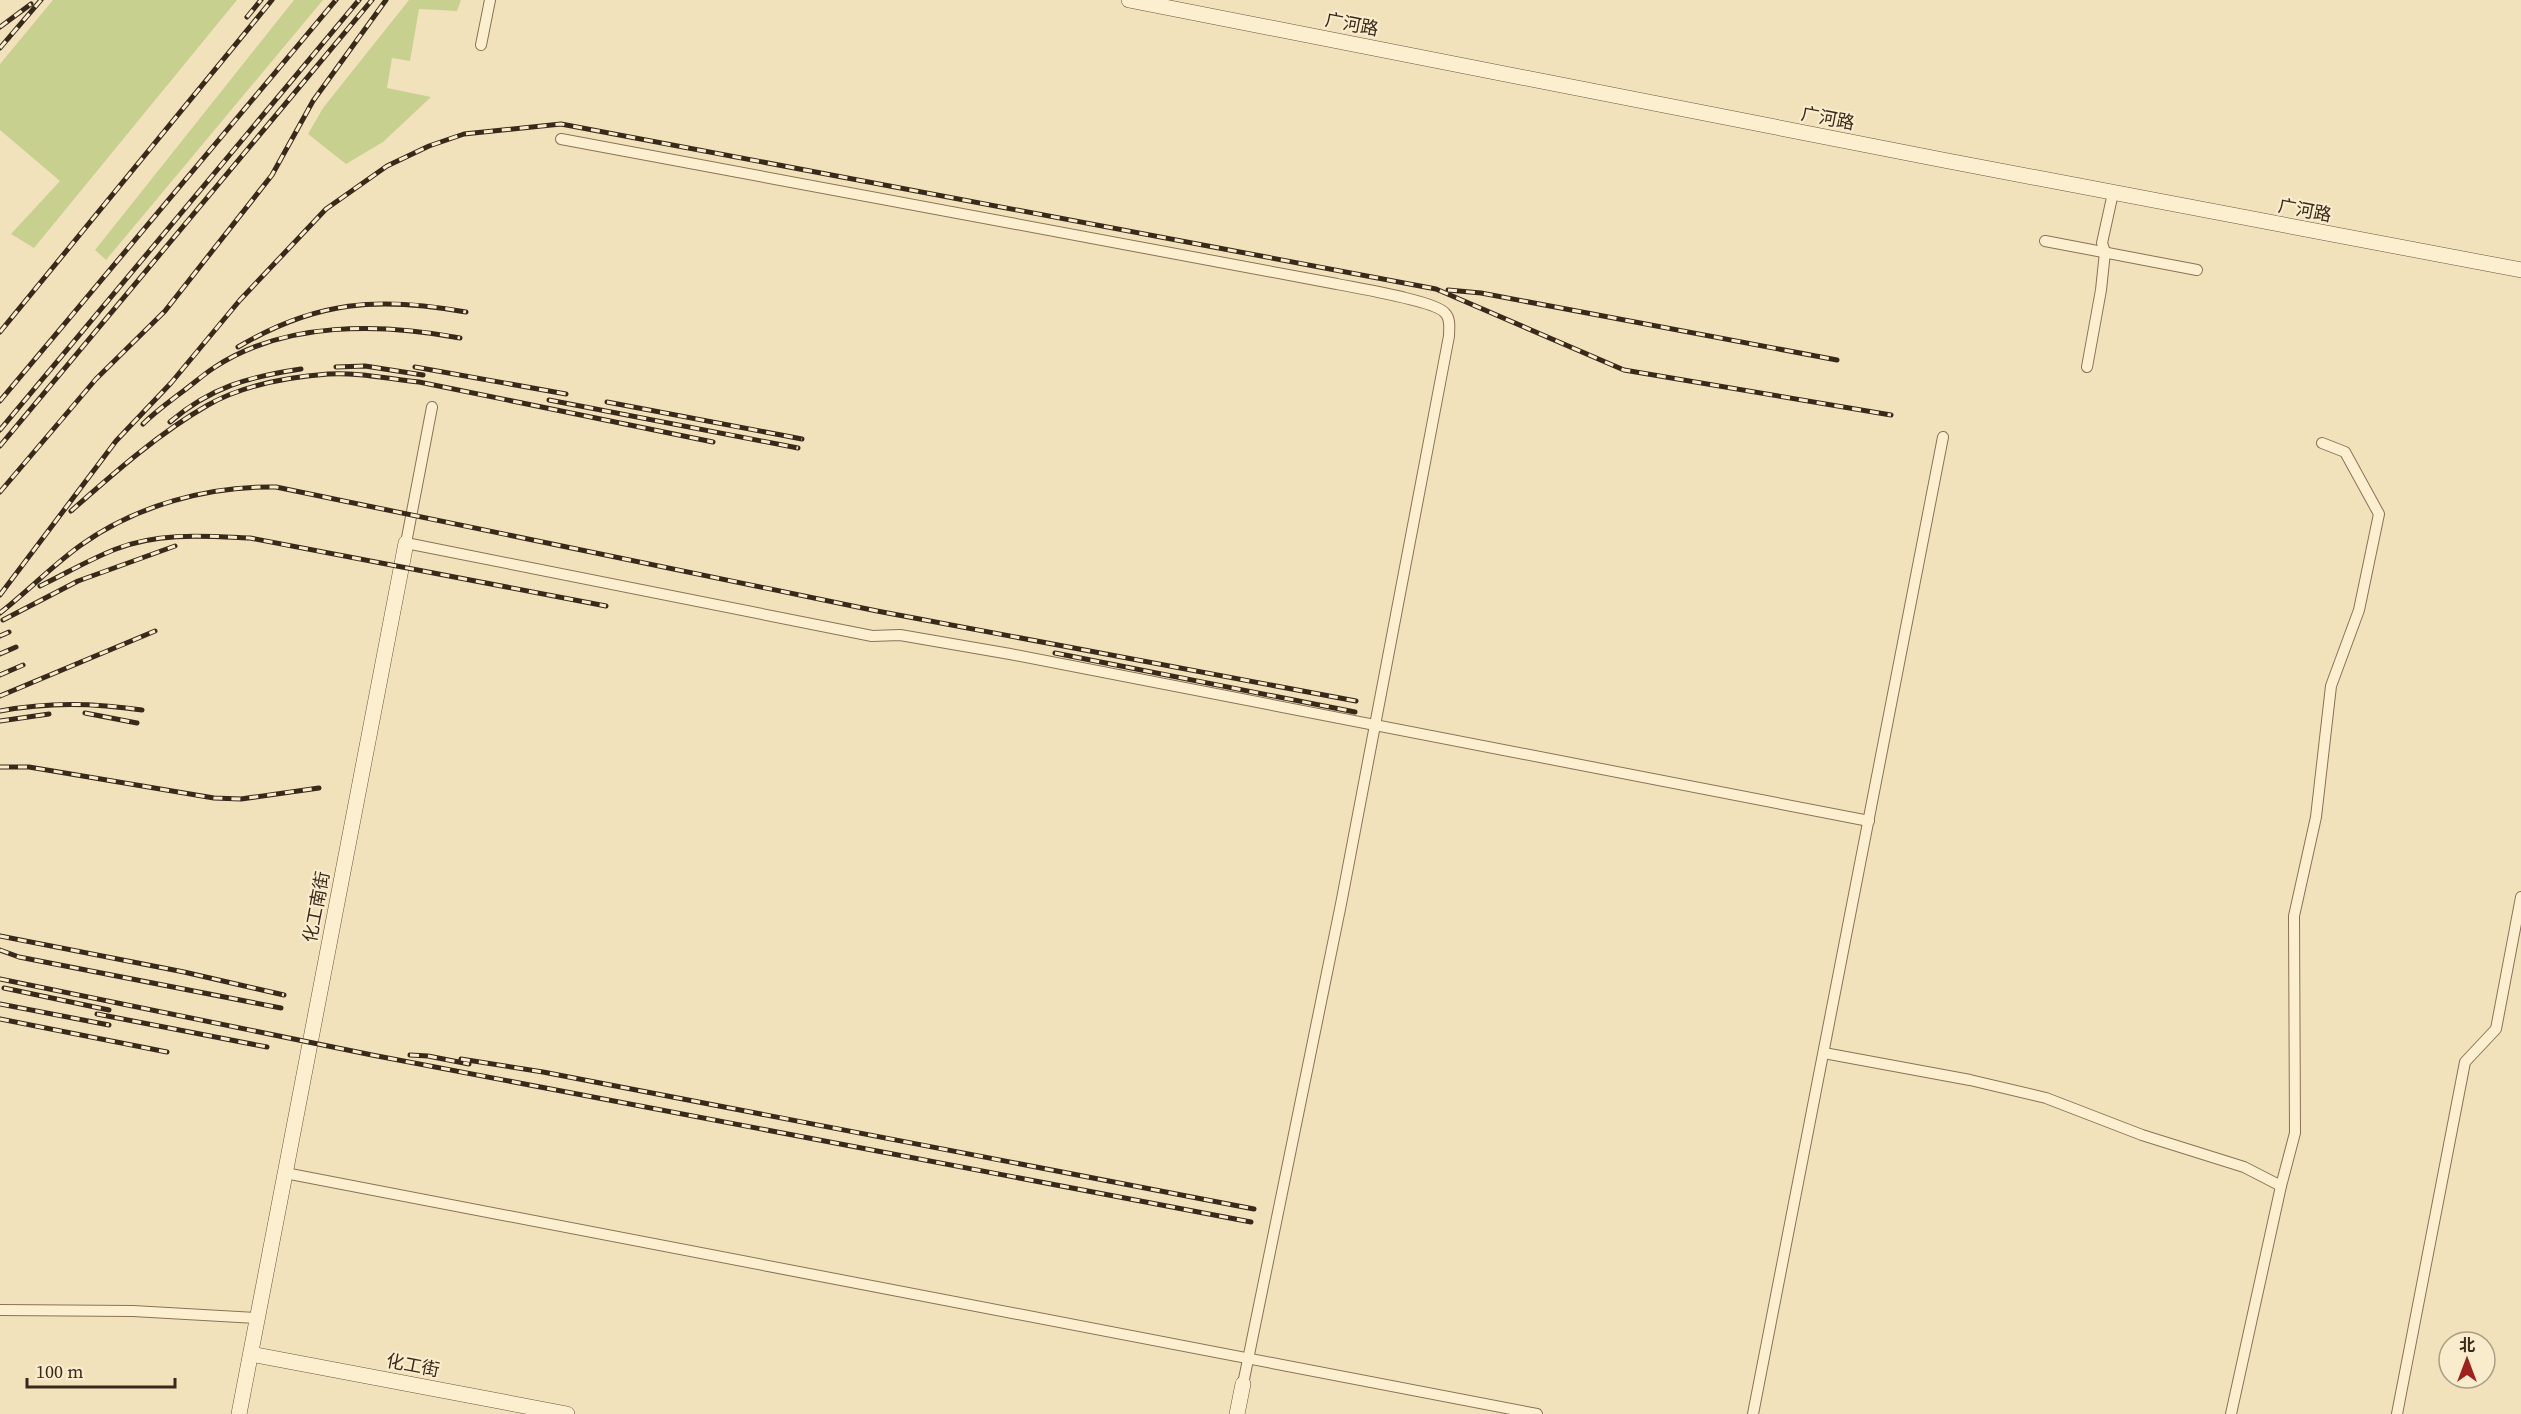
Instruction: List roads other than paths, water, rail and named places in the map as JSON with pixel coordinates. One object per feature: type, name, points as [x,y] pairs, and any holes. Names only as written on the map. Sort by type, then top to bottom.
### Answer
[{"type":"street","points":[[481,45],[490,0]]},
{"type":"street","name":"广河路","points":[[1129,0],[2113,193],[2521,270]]},
{"type":"street","points":[[561,139],[1337,284],[1428,304],[1445,312],[1449,319],[1449,336],[1376,727],[1237,1414]]},
{"type":"street","points":[[2087,367],[2105,252],[2102,243],[2113,193]]},
{"type":"street","points":[[2045,241],[2197,270]]},
{"type":"street","name":"化工南街","points":[[238,1414],[432,407]]},
{"type":"street","points":[[1753,1414],[1943,438]]},
{"type":"street","points":[[2231,1414],[2281,1186],[2295,1133],[2294,916],[2316,817],[2331,686],[2359,610],[2379,514],[2344,452],[2322,443]]},
{"type":"street","points":[[406,543],[872,636],[900,635],[1010,654],[1376,727],[1869,821]]},
{"type":"street","points":[[2397,1414],[2465,1062],[2496,1029],[2521,897]]},
{"type":"street","points":[[1824,1053],[1970,1080],[2046,1098],[2142,1135],[2244,1167],[2281,1186]]},
{"type":"street","points":[[285,1173],[1537,1414]]},
{"type":"street","points":[[0,1310],[133,1311],[257,1318]]},
{"type":"street","name":"化工街","points":[[250,1354],[567,1414]]},
{"type":"railway","points":[[0,48],[41,0]]},
{"type":"railway","points":[[247,17],[261,0]]},
{"type":"railway","points":[[0,332],[272,0]]},
{"type":"railway","points":[[0,401],[336,0]]},
{"type":"railway","points":[[0,430],[359,0]]},
{"type":"railway","points":[[0,446],[372,0]]},
{"type":"railway","points":[[0,492],[96,379],[165,311],[272,175],[313,101],[386,0]]},
{"type":"railway","points":[[0,27],[31,4]]},
{"type":"railway","points":[[0,595],[116,441],[171,383],[240,300],[326,209],[387,166],[429,146],[464,134],[561,124],[1436,289],[1624,370],[1891,415]]},
{"type":"railway","points":[[1448,290],[1481,293],[1837,360]]},
{"type":"railway","points":[[238,347],[294,320],[321,311],[348,306],[404,304],[466,312]]},
{"type":"railway","points":[[143,424],[215,367],[242,352],[272,341],[302,334],[366,328],[460,338]]},
{"type":"railway","points":[[336,367],[365,366],[423,375]]},
{"type":"railway","points":[[415,367],[566,394]]},
{"type":"railway","points":[[170,422],[200,400],[231,385],[301,369]]},
{"type":"railway","points":[[71,511],[154,441],[208,405],[251,387],[313,375],[351,374],[419,382],[713,442]]},
{"type":"railway","points":[[549,400],[798,448]]},
{"type":"railway","points":[[607,402],[802,439]]},
{"type":"railway","points":[[0,613],[81,545],[126,519],[149,509],[199,494],[276,487],[877,611],[1356,701]]},
{"type":"railway","points":[[40,586],[97,557],[132,544],[182,536],[216,536],[250,538],[606,606]]},
{"type":"railway","points":[[3,620],[78,581],[175,546]]},
{"type":"railway","points":[[0,696],[155,631]]},
{"type":"railway","points":[[0,636],[9,632]]},
{"type":"railway","points":[[0,654],[16,647]]},
{"type":"railway","points":[[1055,653],[1355,712]]},
{"type":"railway","points":[[0,675],[23,665]]},
{"type":"railway","points":[[0,711],[71,704],[142,710]]},
{"type":"railway","points":[[85,713],[137,723]]},
{"type":"railway","points":[[0,721],[49,714]]},
{"type":"railway","points":[[0,767],[29,767],[214,798],[241,799],[319,788]]},
{"type":"railway","points":[[0,936],[184,972],[284,995]]},
{"type":"railway","points":[[0,950],[19,957],[281,1008]]},
{"type":"railway","points":[[0,979],[372,1055],[1251,1222]]},
{"type":"railway","points":[[4,988],[109,1010]]},
{"type":"railway","points":[[0,1004],[109,1025]]},
{"type":"railway","points":[[97,1014],[267,1047]]},
{"type":"railway","points":[[0,1019],[167,1052]]},
{"type":"railway","points":[[410,1055],[469,1064]]},
{"type":"railway","points":[[461,1059],[543,1072],[1254,1209]]}]
